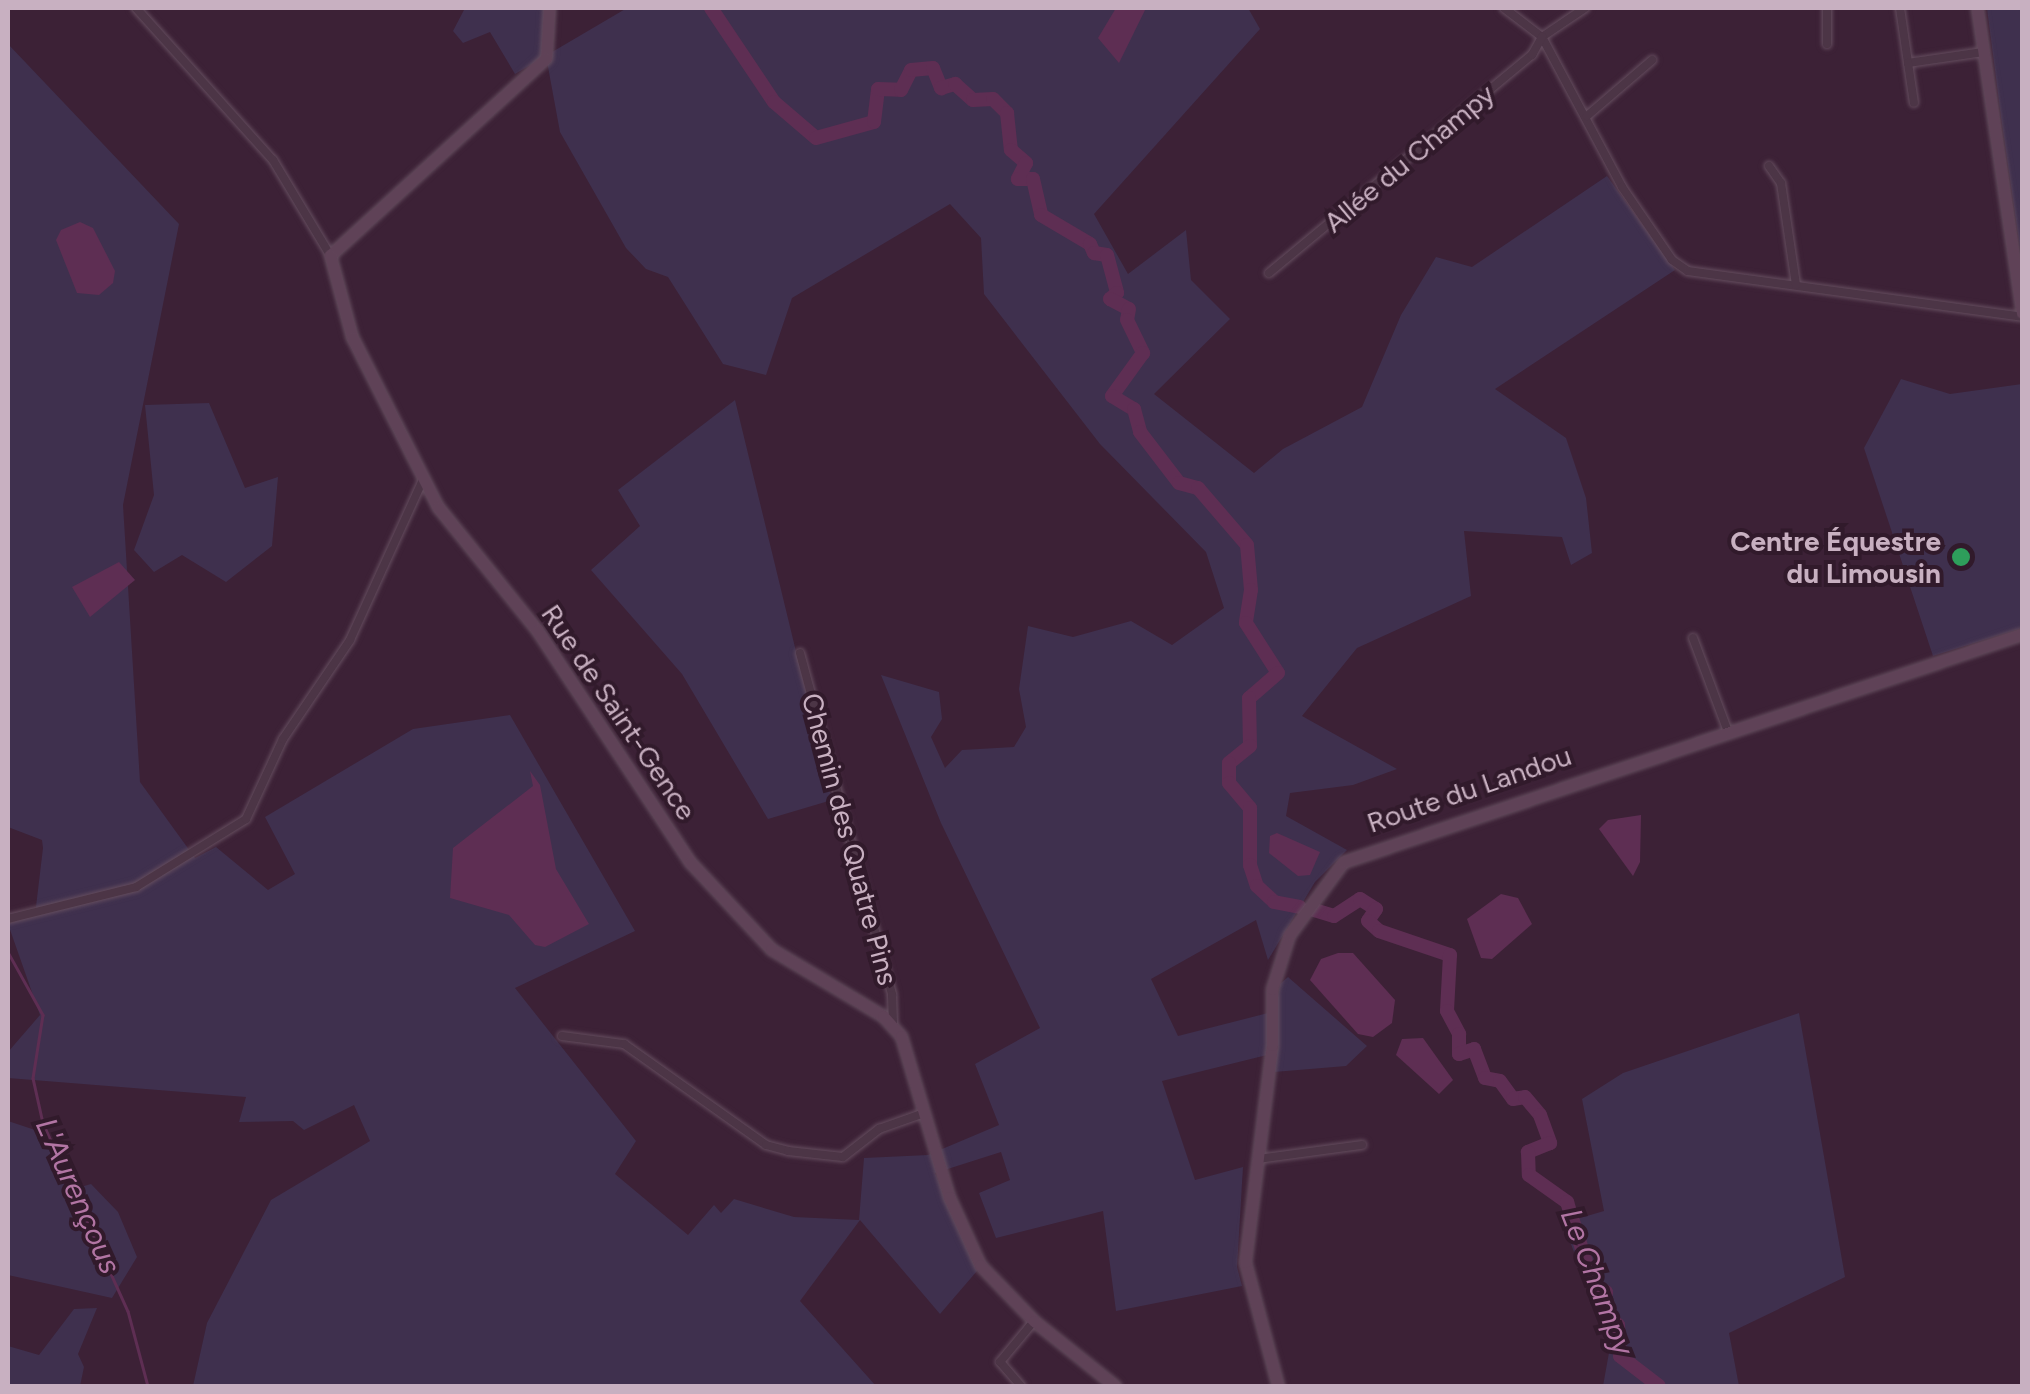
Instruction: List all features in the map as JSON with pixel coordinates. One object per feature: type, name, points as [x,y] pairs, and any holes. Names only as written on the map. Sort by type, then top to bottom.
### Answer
[{"type":"street","name":"Rue de Saint-Gence","points":[[136,8],[273,160],[330,256],[352,337],[422,480],[537,630],[690,862],[771,948],[893,1025]]},
{"type":"street","points":[[330,256],[546,58],[550,8]]},
{"type":"street","points":[[1504,8],[1542,36],[1622,187],[1672,260],[1688,271],[2022,315],[1977,8]]},
{"type":"street","name":"Allée du Champy","points":[[1269,273],[1532,54],[1542,36],[1585,8]]},
{"type":"street","points":[[1826,8],[1826,44]]},
{"type":"street","points":[[1900,8],[1914,103]]},
{"type":"street","points":[[1908,62],[1983,52]]},
{"type":"street","points":[[1587,116],[1652,60]]},
{"type":"street","points":[[1769,166],[1781,183],[1796,286]]},
{"type":"street","points":[[8,920],[136,887],[246,819],[282,739],[350,640],[422,480]]},
{"type":"street","name":"Route du Landou","points":[[1278,1386],[1245,1274],[1276,968],[1309,903],[1343,862],[1727,729],[2022,634]]},
{"type":"street","points":[[1693,638],[1727,729]]},
{"type":"street","name":"Chemin des Quatre Pins","points":[[800,654],[892,995],[893,1025]]},
{"type":"street","points":[[893,1025],[971,1249],[1034,1322],[1115,1386]]},
{"type":"street","points":[[562,1036],[624,1044],[766,1145],[788,1151],[843,1157],[879,1129],[924,1112]]},
{"type":"street","points":[[1254,1159],[1362,1145]]},
{"type":"street","points":[[1022,1386],[1000,1362],[1034,1322]]},
{"type":"shaded area","points":[[465,8],[546,8],[547,55],[627,8],[1248,8],[1260,29],[1094,214],[1128,274],[1186,230],[1191,280],[1230,319],[1154,394],[1254,473],[1283,449],[1362,407],[1401,315],[1436,257],[1472,267],[1607,176],[1675,270],[1495,389],[1566,438],[1586,498],[1592,553],[1571,565],[1562,537],[1464,531],[1471,596],[1357,648],[1302,716],[1397,769],[1353,785],[1290,793],[1286,816],[1347,850],[1315,882],[1268,960],[1256,920],[1151,979],[1178,1036],[1276,1011],[1280,984],[1288,977],[1367,1046],[1346,1066],[1274,1072],[1275,1053],[1162,1081],[1195,1180],[1243,1167],[1237,1267],[1242,1286],[1116,1311],[1103,1211],[996,1238],[979,1193],[1010,1180],[1001,1152],[935,1173],[977,1271],[940,1314],[860,1220],[800,1301],[876,1386],[193,1386],[207,1323],[271,1200],[370,1141],[354,1105],[304,1130],[293,1121],[239,1122],[246,1097],[8,1078],[8,1052],[40,1015],[8,924],[35,915],[43,848],[42,840],[8,827],[8,44],[179,224],[123,505],[140,782],[195,858],[216,847],[268,890],[295,874],[265,817],[413,729],[510,715],[635,931],[515,988],[636,1141],[615,1174],[688,1235],[714,1205],[721,1213],[734,1199],[794,1217],[859,1220],[864,1158],[928,1155],[999,1125],[975,1064],[1040,1028],[941,823],[881,675],[939,692],[942,719],[931,737],[945,768],[962,750],[1014,747],[1026,727],[1019,689],[1028,626],[1073,637],[1131,621],[1172,645],[1224,608],[1206,552],[1100,444],[984,294],[981,238],[950,204],[792,298],[766,375],[723,364],[668,277],[646,269],[626,248],[560,132],[546,56],[515,74],[490,32],[463,43],[453,31]]},
{"type":"shaded area","points":[[1116,8],[1146,8],[1119,63],[1098,38]]},
{"type":"shaded area","points":[[1987,8],[2022,8],[2022,262],[2001,117]]},
{"type":"shaded area","points":[[80,222],[93,228],[115,271],[113,283],[99,295],[77,293],[56,240],[61,230]]},
{"type":"shaded area","name":"Centre Équestre du Limousin","points":[[1901,379],[1950,394],[2022,384],[2022,628],[1933,656],[1864,448]]},
{"type":"shaded area","points":[[735,400],[832,800],[768,819],[682,674],[591,570],[640,526],[618,490]]},
{"type":"shaded area","points":[[209,403],[245,488],[278,477],[272,546],[226,582],[182,555],[154,572],[134,550],[154,495],[145,405]]},
{"type":"shaded area","points":[[119,562],[135,580],[90,617],[72,587]]},
{"type":"shaded area","points":[[530,771],[540,785],[556,869],[589,924],[545,947],[535,945],[509,915],[450,898],[453,848],[533,786]]},
{"type":"shaded area","points":[[1641,815],[1640,862],[1633,876],[1599,829],[1608,820]]},
{"type":"shaded area","points":[[1277,833],[1320,852],[1310,875],[1298,876],[1269,853],[1270,836]]},
{"type":"shaded area","points":[[1501,894],[1518,898],[1532,924],[1492,959],[1481,958],[1467,919]]},
{"type":"shaded area","points":[[1353,953],[1395,1000],[1392,1023],[1373,1037],[1358,1034],[1310,980],[1321,959]]},
{"type":"shaded area","points":[[1799,1013],[1845,1277],[1729,1333],[1739,1386],[1603,1386],[1610,1347],[1563,1223],[1604,1211],[1582,1099],[1623,1073]]},
{"type":"shaded area","points":[[1423,1038],[1453,1080],[1439,1094],[1396,1055],[1402,1039]]},
{"type":"shaded area","points":[[8,1121],[41,1132],[67,1191],[91,1184],[118,1212],[137,1257],[112,1298],[8,1275]]},
{"type":"shaded area","points":[[97,1308],[78,1354],[84,1367],[80,1386],[8,1386],[8,1346],[39,1355],[74,1309]]},
{"type":"waterway","name":"Le Champy","points":[[711,8],[774,102],[816,138],[874,122],[878,89],[901,90],[911,70],[933,68],[941,88],[955,84],[973,100],[993,99],[1007,113],[1011,150],[1026,163],[1018,179],[1033,179],[1041,215],[1090,244],[1094,253],[1107,255],[1117,293],[1110,299],[1129,309],[1127,320],[1143,353],[1112,396],[1134,409],[1140,432],[1179,483],[1198,488],[1247,545],[1251,590],[1246,623],[1278,673],[1249,698],[1250,746],[1229,763],[1229,783],[1250,808],[1250,865],[1257,886],[1274,902],[1300,907]]},
{"type":"waterway","name":"Le Champy","points":[[1311,909],[1334,916],[1360,899],[1376,909],[1368,921],[1379,931],[1450,955],[1447,1011],[1459,1034],[1459,1054],[1474,1049],[1485,1078],[1500,1081],[1513,1099],[1525,1097],[1540,1115],[1550,1143],[1528,1152],[1529,1175],[1567,1202],[1593,1284],[1606,1292],[1603,1312],[1618,1325],[1620,1356],[1659,1386]]},
{"type":"waterway","name":"L'Aurençous","points":[[8,952],[43,1015],[33,1078],[43,1123],[128,1311],[148,1386]]},
{"type":"place","name":"Centre Équestre du Limousin","points":[[1961,557]]}]
